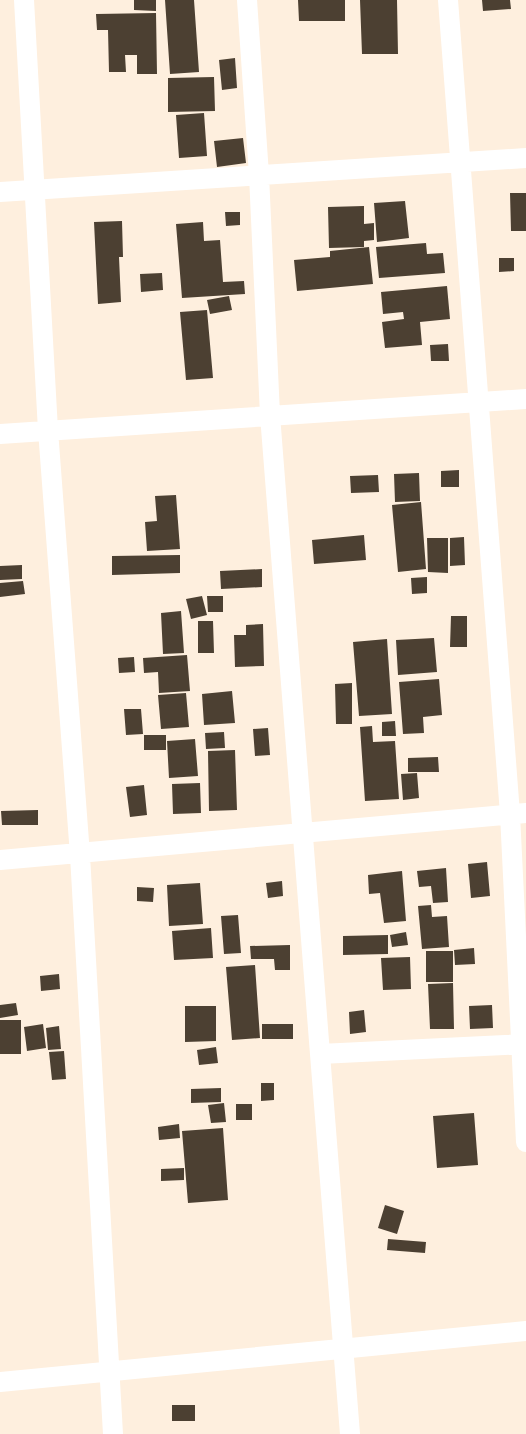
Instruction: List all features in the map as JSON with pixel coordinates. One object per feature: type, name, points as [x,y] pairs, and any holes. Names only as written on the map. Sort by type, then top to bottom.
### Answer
[{"type":"street","points":[[24,0],[48,430],[80,855],[113,1434]]},
{"type":"street","points":[[248,0],[270,415],[350,1434]]},
{"type":"street","points":[[448,0],[479,402],[518,814],[526,1142]]},
{"type":"street","points":[[0,192],[526,158]]},
{"type":"street","points":[[0,434],[526,399]]},
{"type":"street","points":[[0,860],[80,855],[303,832],[518,814]]},
{"type":"street","points":[[320,1054],[523,1044]]},
{"type":"street","points":[[0,1382],[526,1331]]},
{"type":"building","points":[[134,0],[156,0],[156,11],[134,10]]},
{"type":"building","points":[[165,0],[194,0],[199,72],[170,74]]},
{"type":"building","points":[[298,0],[345,0],[345,21],[299,21]]},
{"type":"building","points":[[360,0],[397,0],[398,54],[362,54]]},
{"type":"building","points":[[482,0],[510,0],[511,9],[483,11]]},
{"type":"building","points":[[156,13],[157,74],[137,74],[137,55],[125,55],[126,72],[109,72],[108,30],[97,30],[96,14]]},
{"type":"building","points":[[235,58],[237,88],[222,90],[219,60]]},
{"type":"building","points":[[214,77],[215,111],[168,112],[168,78]]},
{"type":"building","points":[[204,113],[207,156],[179,158],[176,115]]},
{"type":"building","points":[[243,138],[246,163],[217,167],[214,141]]},
{"type":"building","points":[[510,193],[526,193],[526,231],[511,231]]},
{"type":"building","points":[[405,201],[409,238],[377,242],[374,203]]},
{"type":"building","points":[[364,206],[364,224],[374,223],[374,240],[364,241],[364,247],[329,248],[328,207]]},
{"type":"building","points":[[225,212],[240,212],[240,225],[226,226]]},
{"type":"building","points":[[122,221],[123,257],[119,257],[121,302],[98,304],[94,222]]},
{"type":"building","points":[[203,222],[204,241],[220,240],[223,282],[244,281],[245,294],[182,298],[176,224]]},
{"type":"building","points":[[426,243],[427,254],[443,253],[445,273],[379,278],[376,247]]},
{"type":"building","points":[[369,247],[373,284],[297,291],[294,260],[330,257],[330,251]]},
{"type":"building","points":[[499,258],[514,258],[514,271],[499,272]]},
{"type":"building","points":[[162,273],[163,290],[141,292],[140,274]]},
{"type":"building","points":[[447,286],[450,319],[420,322],[422,345],[385,348],[382,322],[404,319],[403,312],[383,314],[381,292]]},
{"type":"building","points":[[229,296],[232,310],[210,314],[207,300]]},
{"type":"building","points":[[207,310],[213,378],[186,380],[180,312]]},
{"type":"building","points":[[448,344],[449,361],[431,361],[430,345]]},
{"type":"building","points":[[459,470],[459,487],[441,487],[441,471]]},
{"type":"building","points":[[419,473],[420,501],[395,502],[394,474]]},
{"type":"building","points":[[378,475],[379,492],[351,493],[350,476]]},
{"type":"building","points":[[176,495],[180,549],[147,551],[145,522],[157,521],[155,496]]},
{"type":"building","points":[[421,502],[426,569],[398,572],[392,505]]},
{"type":"building","points":[[364,535],[366,560],[314,564],[312,540]]},
{"type":"building","points":[[464,537],[465,565],[450,566],[450,538]]},
{"type":"building","points":[[427,538],[448,538],[448,573],[428,572]]},
{"type":"building","points":[[180,555],[180,573],[112,575],[112,556]]},
{"type":"building","points":[[22,565],[22,579],[0,580],[0,566]]},
{"type":"building","points":[[262,569],[262,587],[221,589],[220,571]]},
{"type":"building","points":[[427,577],[427,593],[412,594],[411,578]]},
{"type":"building","points":[[23,581],[25,594],[0,597],[0,583]]},
{"type":"building","points":[[202,596],[207,615],[191,619],[186,599]]},
{"type":"building","points":[[207,596],[223,596],[223,612],[208,612]]},
{"type":"building","points":[[181,611],[184,653],[163,654],[161,613]]},
{"type":"building","points":[[451,616],[467,616],[467,647],[450,647]]},
{"type":"building","points":[[198,621],[213,621],[214,653],[198,653]]},
{"type":"building","points":[[263,624],[264,666],[235,667],[234,635],[246,635],[246,625]]},
{"type":"building","points":[[434,638],[437,672],[398,675],[396,640]]},
{"type":"building","points":[[387,639],[392,714],[359,716],[353,642]]},
{"type":"building","points":[[187,655],[190,691],[159,693],[158,672],[144,673],[143,658]]},
{"type":"building","points":[[134,657],[135,672],[119,673],[118,658]]},
{"type":"building","points":[[439,679],[442,715],[423,717],[424,733],[403,734],[399,682]]},
{"type":"building","points":[[352,683],[352,724],[336,724],[335,684]]},
{"type":"building","points":[[232,691],[235,723],[204,725],[202,694]]},
{"type":"building","points":[[186,693],[189,727],[161,729],[158,695]]},
{"type":"building","points":[[124,709],[141,709],[143,734],[126,735]]},
{"type":"building","points":[[395,721],[396,736],[382,736],[382,722]]},
{"type":"building","points":[[372,726],[373,742],[395,741],[399,799],[365,801],[360,727]]},
{"type":"building","points":[[268,728],[270,755],[255,756],[253,729]]},
{"type":"building","points":[[224,732],[225,748],[206,749],[205,733]]},
{"type":"building","points":[[144,735],[166,735],[166,750],[144,750]]},
{"type":"building","points":[[195,739],[198,776],[169,778],[167,741]]},
{"type":"building","points":[[235,750],[237,810],[209,811],[208,751]]},
{"type":"building","points":[[438,757],[439,772],[408,772],[408,758]]},
{"type":"building","points":[[417,773],[419,798],[403,800],[401,774]]},
{"type":"building","points":[[200,783],[201,813],[173,814],[172,784]]},
{"type":"building","points":[[144,785],[147,815],[130,817],[126,787]]},
{"type":"building","points":[[38,810],[38,825],[2,825],[1,811]]},
{"type":"building","points":[[487,862],[490,896],[471,898],[468,864]]},
{"type":"building","points":[[446,868],[448,902],[433,903],[431,886],[419,887],[417,871]]},
{"type":"building","points":[[402,871],[406,921],[384,923],[380,893],[369,894],[368,875]]},
{"type":"building","points":[[282,881],[283,896],[268,898],[266,883]]},
{"type":"building","points":[[200,883],[203,924],[169,926],[167,885]]},
{"type":"building","points":[[137,887],[154,888],[153,902],[137,901]]},
{"type":"building","points":[[431,905],[432,917],[447,916],[449,947],[422,949],[418,906]]},
{"type":"building","points":[[238,915],[241,953],[224,954],[221,916]]},
{"type":"building","points":[[211,928],[213,958],[174,960],[172,931]]},
{"type":"building","points":[[406,932],[408,945],[392,947],[390,935]]},
{"type":"building","points":[[388,935],[388,954],[343,955],[343,936]]},
{"type":"building","points":[[290,945],[290,970],[275,970],[274,959],[251,959],[250,946]]},
{"type":"building","points":[[474,948],[475,964],[455,965],[454,950]]},
{"type":"building","points":[[426,951],[453,951],[453,982],[426,982]]},
{"type":"building","points":[[410,957],[411,989],[383,990],[381,958]]},
{"type":"building","points":[[255,965],[260,1038],[232,1040],[226,967]]},
{"type":"building","points":[[59,974],[60,989],[41,991],[40,976]]},
{"type":"building","points":[[453,983],[454,1029],[430,1029],[428,984]]},
{"type":"building","points":[[16,1003],[18,1015],[0,1018],[0,1005]]},
{"type":"building","points":[[492,1005],[493,1028],[470,1029],[469,1006]]},
{"type":"building","points":[[185,1006],[216,1006],[216,1041],[185,1042]]},
{"type":"building","points":[[364,1010],[366,1032],[350,1034],[349,1012]]},
{"type":"building","points":[[0,1020],[21,1020],[21,1054],[0,1054]]},
{"type":"building","points":[[43,1024],[46,1048],[27,1051],[24,1027]]},
{"type":"building","points":[[262,1024],[293,1024],[293,1039],[262,1039]]},
{"type":"building","points":[[59,1026],[61,1049],[48,1050],[46,1028]]},
{"type":"building","points":[[216,1047],[218,1063],[199,1065],[197,1050]]},
{"type":"building","points":[[64,1051],[66,1079],[52,1080],[49,1052]]},
{"type":"building","points":[[261,1083],[274,1083],[274,1100],[261,1101]]},
{"type":"building","points":[[221,1088],[221,1102],[191,1103],[191,1089]]},
{"type":"building","points":[[224,1103],[226,1122],[211,1123],[208,1105]]},
{"type":"building","points":[[236,1104],[252,1104],[252,1120],[236,1120]]},
{"type":"building","points":[[474,1113],[478,1165],[437,1168],[433,1116]]},
{"type":"building","points":[[179,1124],[180,1138],[159,1140],[158,1127]]},
{"type":"building","points":[[223,1128],[228,1200],[188,1203],[182,1131]]},
{"type":"building","points":[[184,1168],[184,1180],[161,1181],[161,1169]]},
{"type":"building","points":[[385,1205],[404,1211],[397,1234],[378,1228]]},
{"type":"building","points":[[388,1239],[426,1242],[425,1253],[387,1250]]},
{"type":"building","points":[[172,1405],[195,1405],[195,1421],[172,1421]]}]
